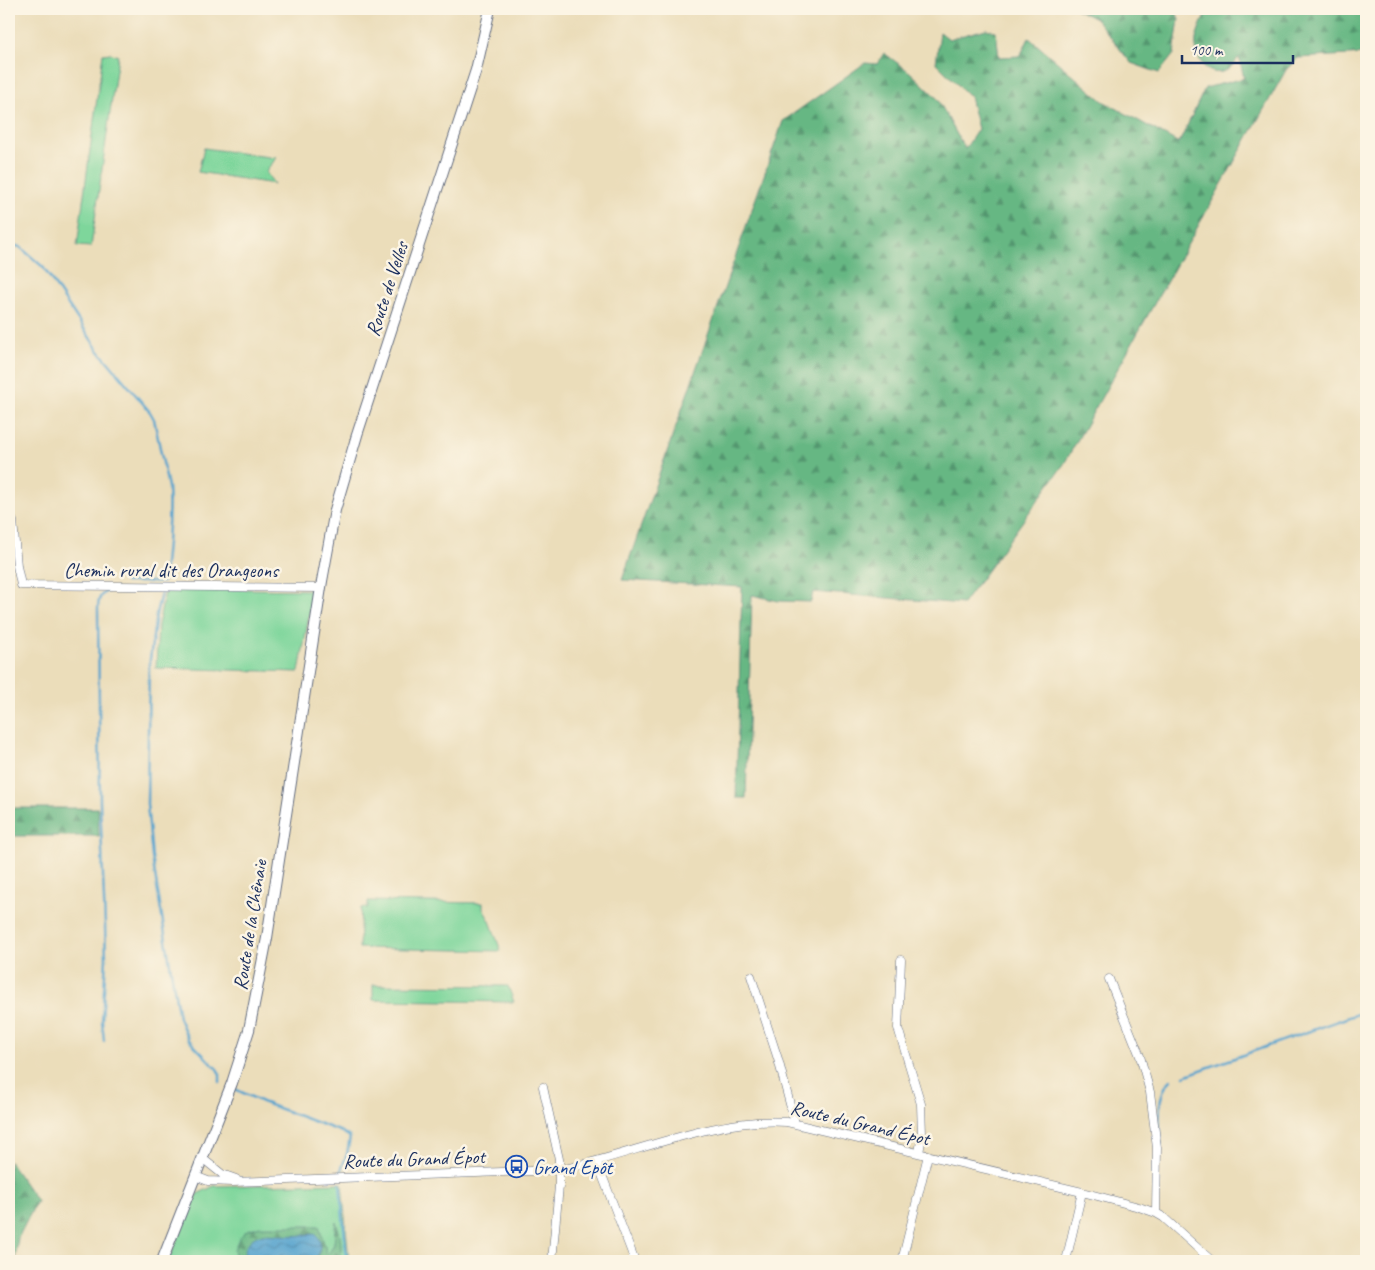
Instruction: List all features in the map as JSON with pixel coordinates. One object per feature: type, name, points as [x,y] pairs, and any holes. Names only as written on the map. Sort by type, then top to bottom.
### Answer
[{"type":"main road","name":"Route de Velles","points":[[321,584],[335,510],[348,465],[476,70],[490,9]]},
{"type":"main road","name":"Route de la Chênaie","points":[[162,1261],[238,1067],[256,996],[296,758],[321,584]]},
{"type":"street","name":"Chemin rural dit des Orangeons","points":[[13,521],[17,566],[21,585],[321,584]]},
{"type":"street","points":[[901,960],[898,1028],[921,1104],[922,1135],[919,1153]]},
{"type":"street","points":[[750,976],[778,1060],[795,1124]]},
{"type":"street","points":[[1109,979],[1133,1037],[1150,1092],[1157,1148],[1156,1213]]},
{"type":"street","points":[[543,1086],[559,1152],[560,1170],[552,1261]]},
{"type":"street","name":"Route du Grand Épot","points":[[195,1176],[208,1182],[560,1170],[597,1162],[716,1128],[765,1122],[795,1124],[1082,1192],[1156,1213],[1212,1261]]},
{"type":"street","points":[[902,1261],[928,1155]]},
{"type":"street","name":"Route du Grand Épot","points":[[202,1158],[222,1174],[243,1181]]},
{"type":"street","points":[[597,1162],[635,1261]]},
{"type":"street","points":[[1066,1261],[1082,1192]]},
{"type":"green space","points":[[1076,9],[1175,9],[1179,19],[1174,54],[1159,73],[1131,63],[1096,19]]},
{"type":"green space","points":[[1208,9],[1366,9],[1366,54],[1298,58],[1286,70],[1064,464],[963,604],[813,592],[811,602],[778,601],[752,595],[746,798],[736,798],[742,587],[622,580],[783,121],[865,63],[877,64],[884,53],[911,73],[937,98],[965,149],[978,129],[970,97],[936,63],[940,32],[949,39],[986,29],[996,31],[999,57],[1020,56],[1029,38],[1103,101],[1179,143],[1205,88],[1244,78],[1239,57],[1230,68],[1218,73],[1212,72],[1202,64],[1197,52],[1196,39]]},
{"type":"green space","points":[[110,53],[118,56],[91,247],[77,246],[103,54]]},
{"type":"green space","points":[[204,148],[276,158],[266,172],[274,184],[198,172]]},
{"type":"green space","points":[[166,588],[311,590],[313,593],[299,672],[156,668],[158,625]]},
{"type":"green space","points":[[9,808],[98,808],[99,836],[9,836]]},
{"type":"green space","points":[[368,901],[483,903],[483,909],[490,921],[501,951],[359,948],[361,908],[368,908]]},
{"type":"green space","points":[[373,985],[508,986],[514,1002],[373,1000]]},
{"type":"green space","points":[[9,1161],[37,1201],[18,1238],[15,1261],[9,1261]]},
{"type":"green space","points":[[342,1183],[349,1261],[168,1261],[197,1194],[214,1186]]},
{"type":"green space","points":[[336,1222],[341,1242],[340,1261],[316,1261],[319,1251],[315,1234],[295,1236],[263,1234],[244,1255],[245,1261],[237,1261],[234,1250],[239,1238],[247,1230],[260,1226],[319,1226],[327,1254],[333,1247]]},
{"type":"water","points":[[315,1234],[320,1240],[316,1261],[245,1261],[244,1256],[248,1244],[258,1235],[295,1236]]},
{"type":"waterway","points":[[9,244],[20,247],[43,267],[98,350],[154,419],[168,487],[168,534],[163,582],[125,582]]},
{"type":"waterway","points":[[104,1041],[102,1021],[106,959],[100,801],[98,609],[100,597],[107,591],[116,589]]},
{"type":"waterway","points":[[162,589],[156,614],[149,667],[147,804],[152,857],[179,1018],[188,1039],[217,1069],[220,1074],[220,1082]]},
{"type":"waterway","points":[[1184,1076],[1366,1011]]},
{"type":"waterway","points":[[1161,1146],[1161,1102],[1166,1086],[1171,1080]]},
{"type":"waterway","points":[[235,1089],[262,1102],[342,1132],[350,1137],[347,1154],[340,1173]]},
{"type":"waterway","points":[[340,1184],[347,1261]]},
{"type":"place","name":"Grand Epôt","points":[[517,1167]]}]
